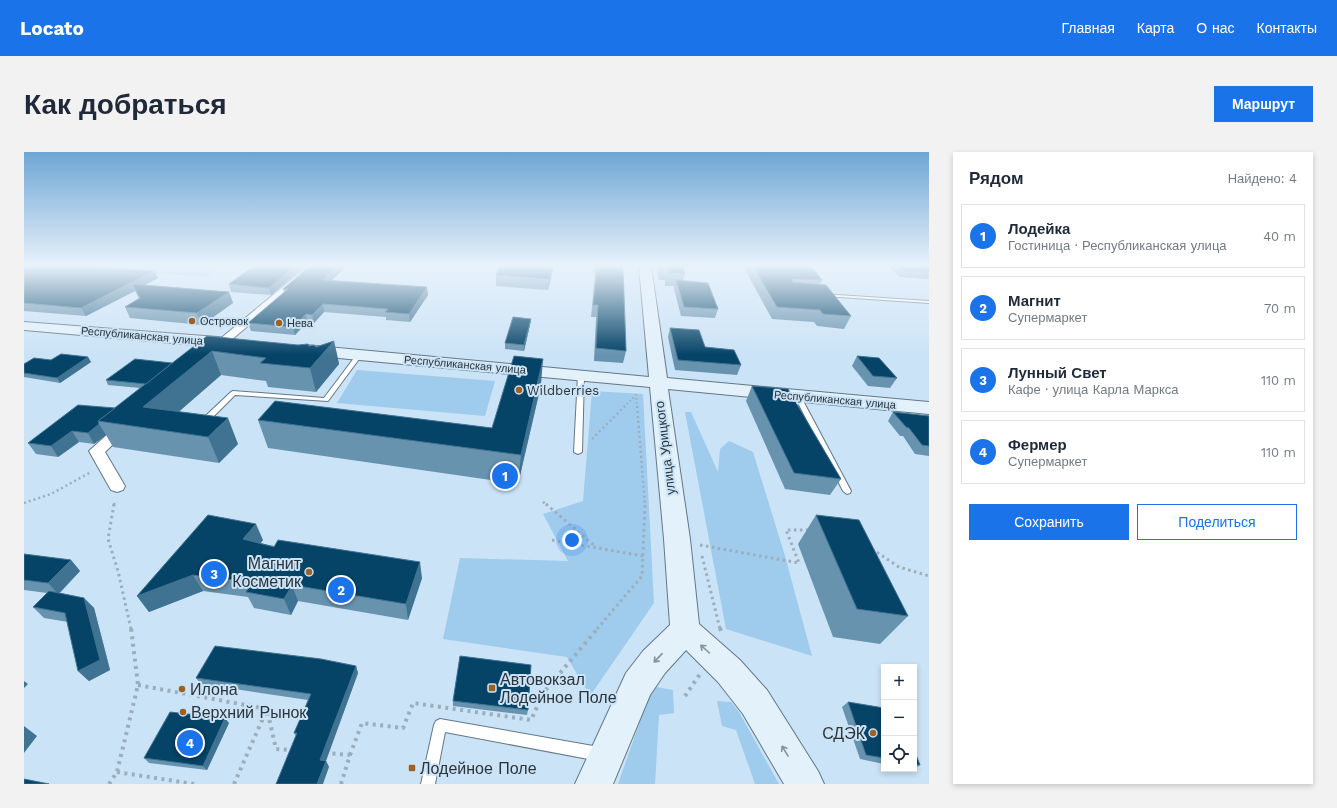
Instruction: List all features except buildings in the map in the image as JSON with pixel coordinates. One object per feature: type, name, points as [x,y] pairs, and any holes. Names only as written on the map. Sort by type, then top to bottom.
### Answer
[{"type":"street","points":[[202,360],[279,295]]},
{"type":"street","name":"улица Урицкого","points":[[648,295],[677,539],[685,630]]},
{"type":"street","name":"Республиканская улица","points":[[24,326],[247,345]]},
{"type":"street","name":"Республиканская улица","points":[[287,348],[581,376],[636,388],[658,383],[929,408]]},
{"type":"street","points":[[117,486],[106,464],[97,451],[132,420]]},
{"type":"street","points":[[600,770],[638,684],[654,662],[685,630],[729,671],[755,702],[805,784]]},
{"type":"lane","points":[[829,295],[929,302]]},
{"type":"lane","points":[[199,426],[234,393],[326,400],[359,355]]},
{"type":"lane","points":[[578,452],[581,376]]},
{"type":"lane","points":[[798,397],[847,491]]},
{"type":"lane","points":[[428,784],[440,725],[600,770]]},
{"type":"path","points":[[578,452],[636,388]]},
{"type":"path","points":[[341,784],[362,724],[403,728],[413,703],[531,720],[544,692],[642,576],[645,510],[636,388]]},
{"type":"path","points":[[24,503],[51,494],[106,464]]},
{"type":"path","points":[[109,784],[117,772],[138,685],[136,655],[130,624],[118,571],[108,539],[117,486]]},
{"type":"path","points":[[543,502],[597,548]]},
{"type":"path","points":[[700,545],[799,563],[786,530],[813,530]]},
{"type":"path","points":[[552,540],[643,556]]},
{"type":"path","points":[[870,548],[899,567],[929,576]]},
{"type":"path","points":[[138,685],[267,709]]},
{"type":"path","points":[[267,709],[276,749],[298,751]]},
{"type":"path","points":[[234,784],[267,709]]},
{"type":"path","points":[[320,753],[350,756]]},
{"type":"path","points":[[117,772],[194,784]]},
{"type":"shaded area","points":[[357,370],[495,381],[485,416],[337,403]]},
{"type":"shaded area","points":[[592,391],[643,394],[654,603],[590,696],[567,657],[443,639],[460,558],[568,561],[543,514],[583,501]]},
{"type":"shaded area","points":[[685,412],[691,412],[718,472],[720,449],[729,441],[753,452],[785,556],[812,656],[726,629]]},
{"type":"shaded area","points":[[656,687],[673,690],[674,713],[659,715],[655,784],[618,784],[651,690]]},
{"type":"shaded area","points":[[717,701],[731,702],[739,712],[779,784],[755,784],[736,730],[722,726]]},
{"type":"place","name":"Островок","points":[[192,321]]},
{"type":"place","name":"Нева","points":[[279,323]]},
{"type":"place","name":"Wildberries","points":[[519,390]]},
{"type":"place","name":"Лодейка","points":[[505,476]]},
{"type":"place","name":"Магнит Косметик","points":[[309,572]]},
{"type":"place","name":"Лунный Свет","points":[[214,574]]},
{"type":"place","name":"Магнит","points":[[341,590]]},
{"type":"place","name":"Автовокзал Лодейное Поле","points":[[492,688]]},
{"type":"place","name":"Илона","points":[[182,689]]},
{"type":"place","name":"Верхний Рынок","points":[[183,712]]},
{"type":"place","name":"СДЭК","points":[[873,733]]},
{"type":"place","name":"Фермер","points":[[190,743]]},
{"type":"place","name":"Лодейное Поле","points":[[412,768]]}]
